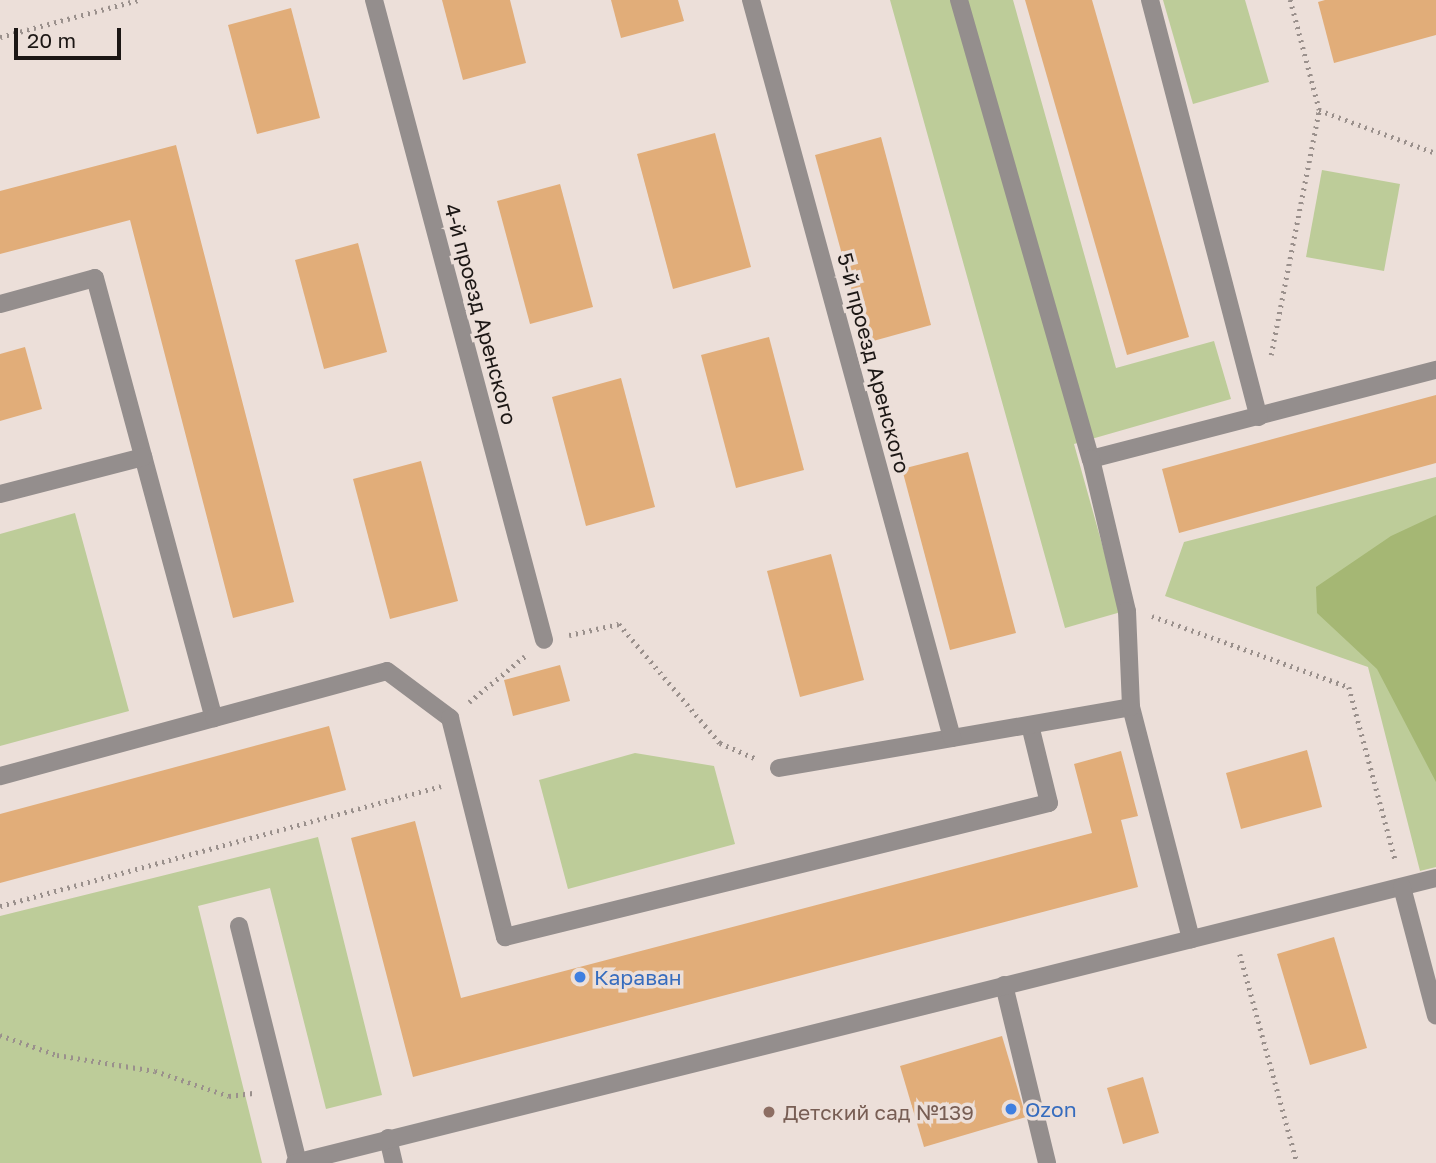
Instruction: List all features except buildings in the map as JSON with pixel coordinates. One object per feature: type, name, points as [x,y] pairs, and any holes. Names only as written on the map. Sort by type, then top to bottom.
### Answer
[{"type":"street","name":"4-й проезд Аренского","points":[[374,0],[544,640]]},
{"type":"street","name":"5-й проезд Аренского","points":[[751,0],[952,738]]},
{"type":"street","points":[[959,0],[1091,459],[1127,611],[1131,707],[1191,939]]},
{"type":"street","points":[[1150,0],[1259,417]]},
{"type":"street","points":[[0,304],[95,278],[214,718]]},
{"type":"street","points":[[1091,459],[1436,370]]},
{"type":"street","points":[[0,494],[143,457]]},
{"type":"street","points":[[0,776],[387,671],[450,718],[505,937],[1049,803],[1030,724]]},
{"type":"street","points":[[779,768],[1131,707]]},
{"type":"street","points":[[239,926],[296,1163],[1436,878]]},
{"type":"street","points":[[1402,887],[1436,1016]]},
{"type":"street","points":[[1004,985],[1048,1163]]},
{"type":"street","points":[[388,1138],[394,1163]]},
{"type":"path","points":[[0,37],[138,0]]},
{"type":"path","points":[[1270,364],[1319,110],[1290,0]]},
{"type":"path","points":[[1319,110],[1436,153]]},
{"type":"path","points":[[1141,612],[1349,687],[1402,887]]},
{"type":"path","points":[[450,718],[544,640],[619,624],[720,743],[779,768]]},
{"type":"path","points":[[0,906],[465,779]]},
{"type":"path","points":[[1233,927],[1297,1163]]},
{"type":"path","points":[[0,1035],[57,1055],[155,1071],[229,1096],[280,1090]]},
{"type":"green space","points":[[890,0],[1013,0],[1116,368],[1214,341],[1231,399],[1074,444],[1121,612],[1065,628]]},
{"type":"green space","points":[[1163,0],[1245,0],[1269,82],[1193,104]]},
{"type":"green space","points":[[1322,170],[1400,184],[1384,271],[1306,257]]},
{"type":"green space","points":[[1436,477],[1436,867],[1420,871],[1368,667],[1165,596],[1184,542]]},
{"type":"green space","points":[[75,513],[129,711],[0,746],[0,534]]},
{"type":"green space","points":[[1436,515],[1436,782],[1377,669],[1317,613],[1316,587],[1391,536]]},
{"type":"green space","points":[[635,753],[714,766],[735,844],[568,889],[539,780]]},
{"type":"green space","points":[[318,837],[382,1095],[326,1109],[270,888],[198,906],[262,1163],[0,1163],[0,916]]},
{"type":"place","name":"Караван","points":[[580,977]]},
{"type":"place","name":"Ozon","points":[[1011,1109]]},
{"type":"place","name":"Детский сад №139","points":[[769,1112]]}]
